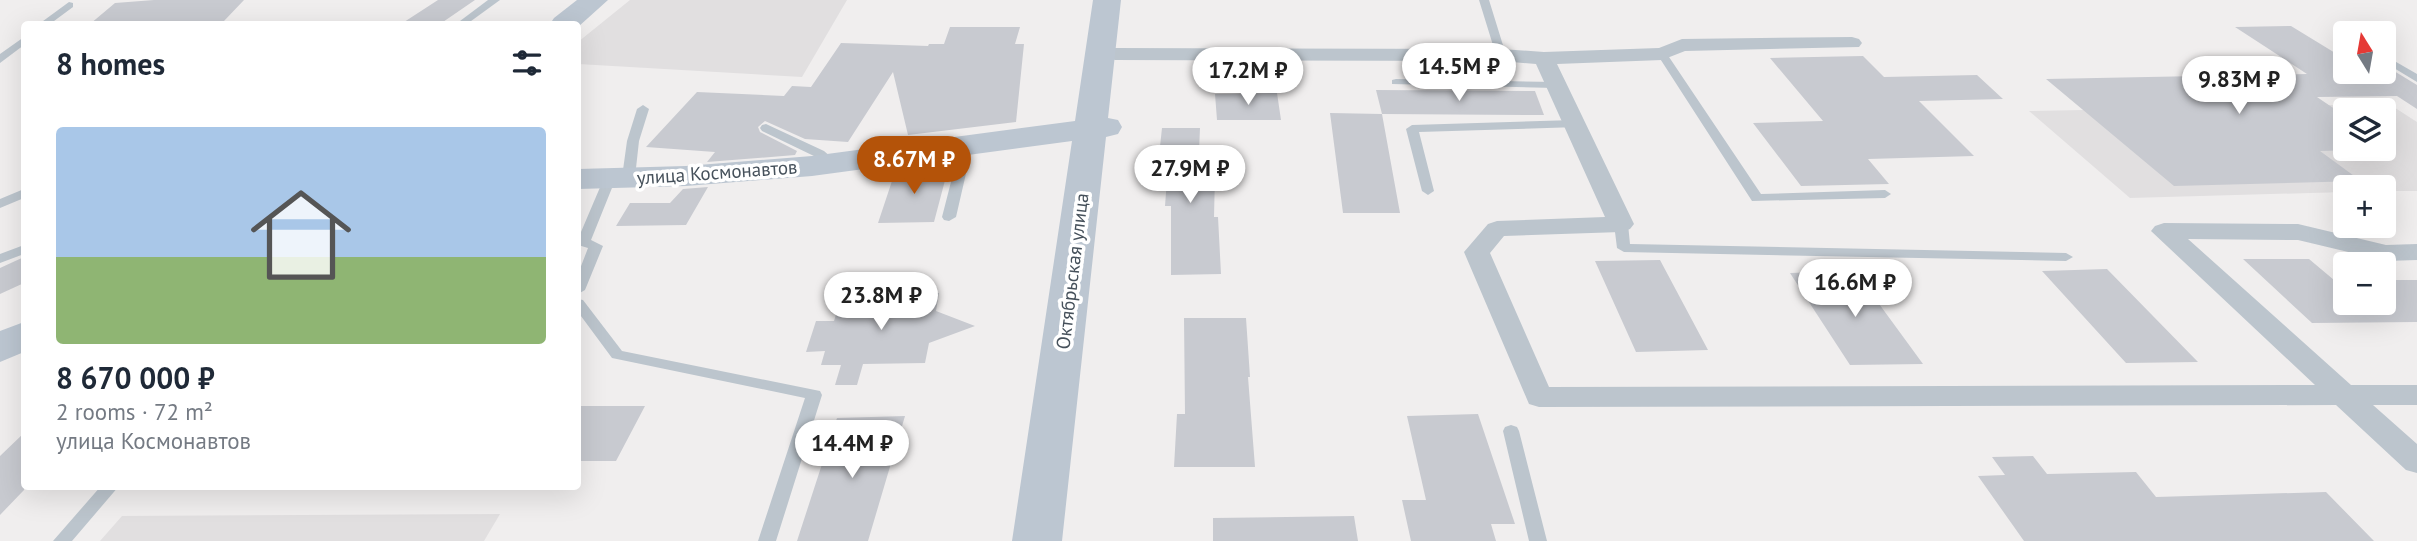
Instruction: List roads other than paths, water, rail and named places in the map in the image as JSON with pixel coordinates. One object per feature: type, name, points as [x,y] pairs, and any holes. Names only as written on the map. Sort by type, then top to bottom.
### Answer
[{"type":"main road","points":[[568,21],[594,0]]},
{"type":"main road","name":"Октябрьская улица","points":[[1061,541],[1107,0]]},
{"type":"main road","name":"Октябрьская улица","points":[[1037,541],[1098,128],[1115,54],[1120,0]]},
{"type":"main road","name":"улица Космонавтов","points":[[594,178],[650,177],[833,164],[967,143],[1098,128]]},
{"type":"main road","points":[[0,349],[21,337]]},
{"type":"street","points":[[1115,54],[1501,55],[1544,58],[1662,54],[1682,45],[1852,43]]},
{"type":"street","points":[[1544,58],[1620,224],[1497,229],[1477,252],[1539,397],[2417,395]]},
{"type":"street","points":[[2417,252],[2386,253],[2298,232],[2164,231],[2417,462]]},
{"type":"lane","points":[[465,21],[495,0]]},
{"type":"lane","points":[[1485,0],[1501,55]]},
{"type":"lane","points":[[48,21],[68,5]]},
{"type":"lane","points":[[0,60],[21,42]]},
{"type":"lane","points":[[1662,54],[1757,198],[1885,194]]},
{"type":"lane","points":[[2396,66],[2417,79]]},
{"type":"lane","points":[[1396,82],[1555,85]]},
{"type":"lane","points":[[643,109],[633,141],[629,170],[650,177]]},
{"type":"lane","points":[[1428,191],[1412,129],[1574,124]]},
{"type":"lane","points":[[766,128],[820,154],[833,164]]},
{"type":"lane","points":[[949,217],[967,143]]},
{"type":"lane","points":[[581,283],[596,246],[583,242],[594,178]]},
{"type":"lane","points":[[0,204],[21,194]]},
{"type":"lane","points":[[1620,224],[1625,248],[2066,257]]},
{"type":"lane","points":[[0,260],[21,250]]},
{"type":"lane","points":[[581,307],[617,355],[814,395],[767,541]]},
{"type":"lane","points":[[1511,430],[1538,541]]},
{"type":"lane","points":[[62,541],[107,490]]}]
